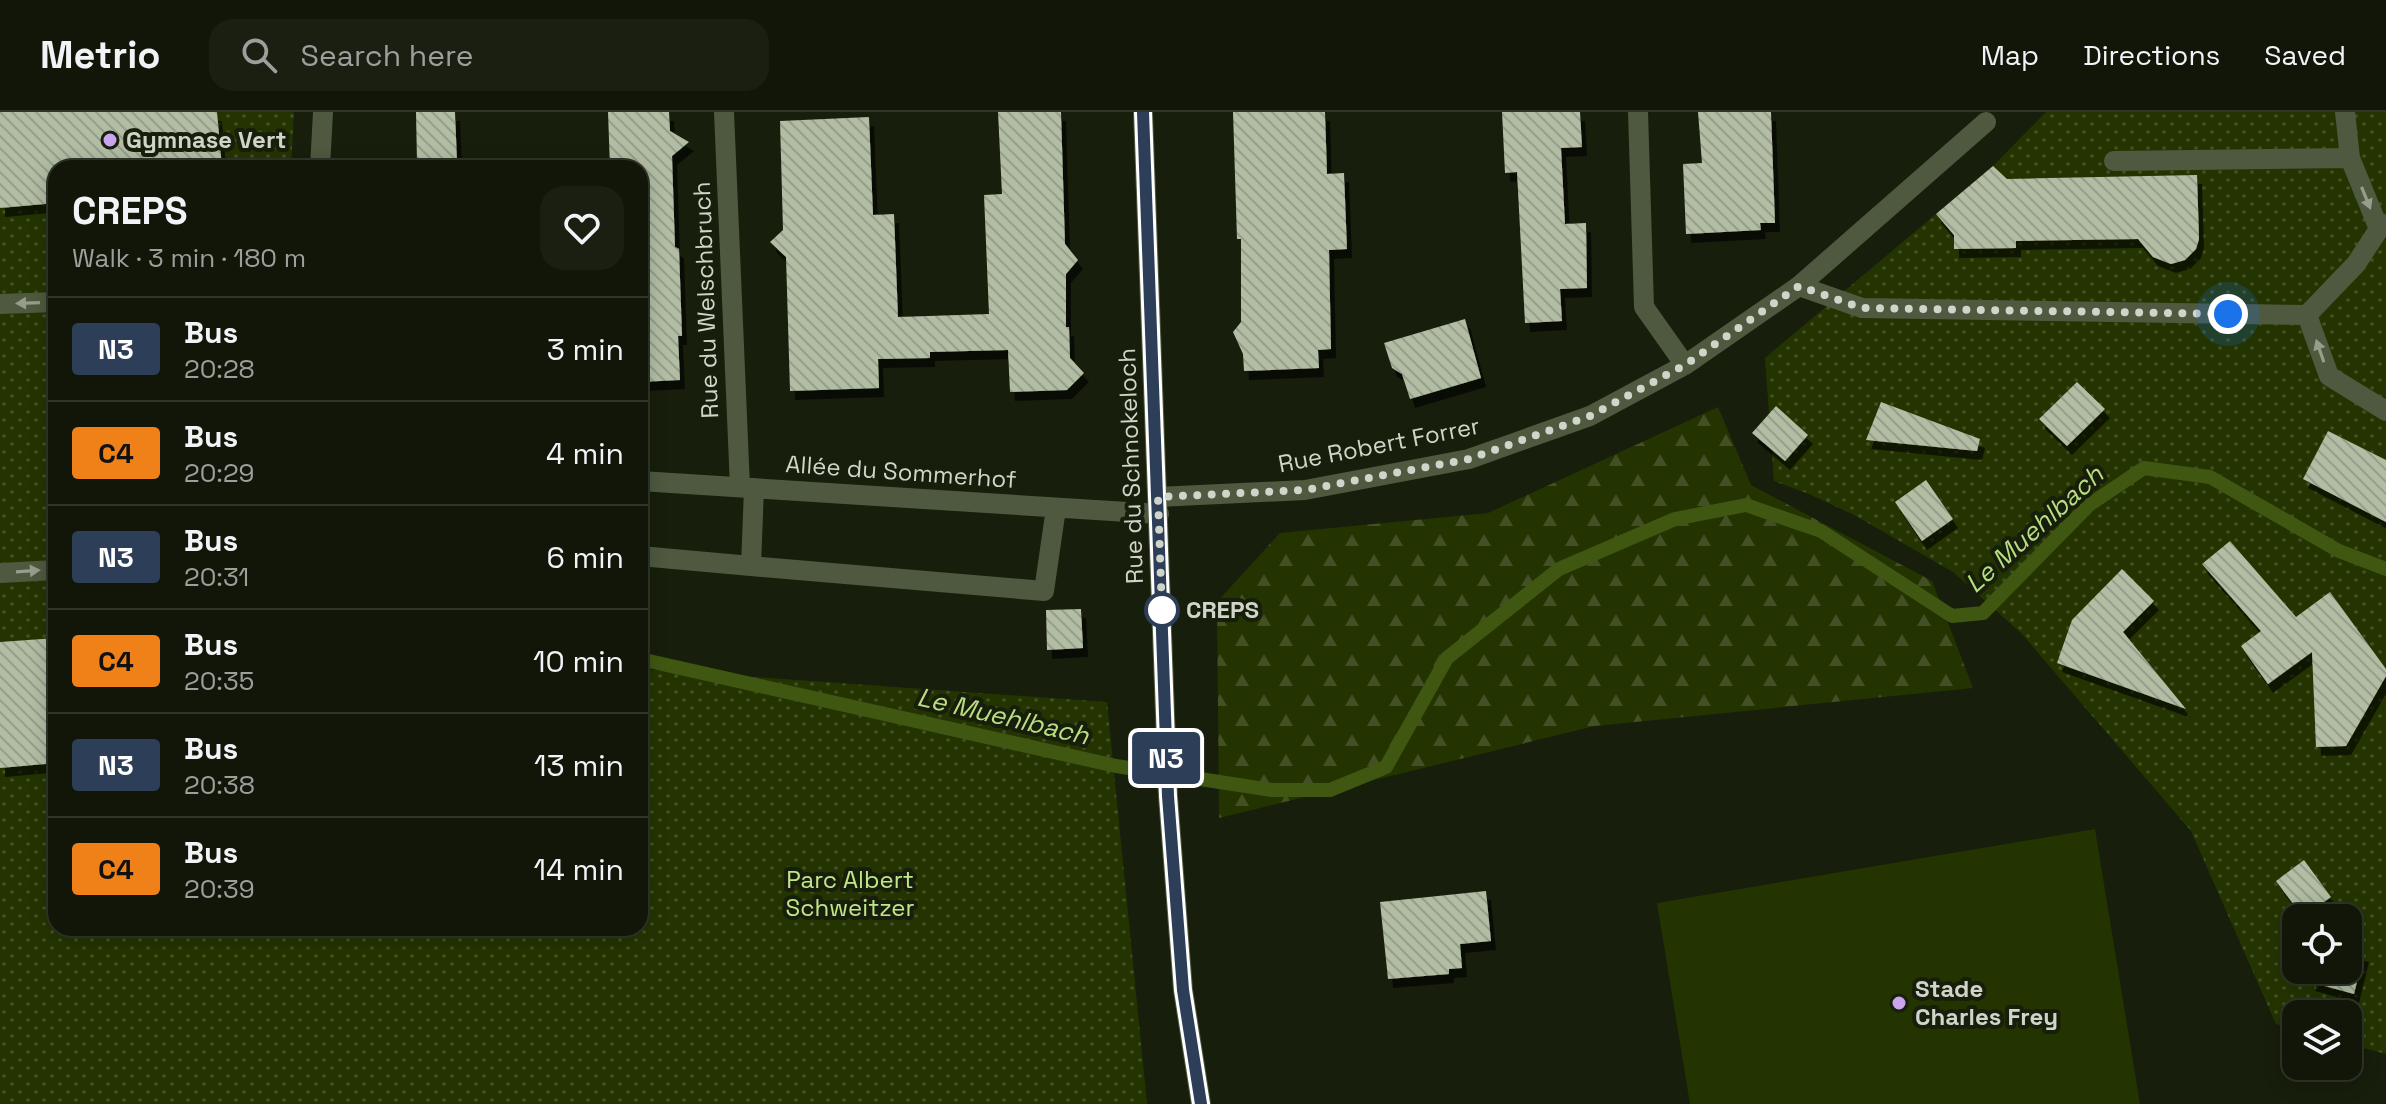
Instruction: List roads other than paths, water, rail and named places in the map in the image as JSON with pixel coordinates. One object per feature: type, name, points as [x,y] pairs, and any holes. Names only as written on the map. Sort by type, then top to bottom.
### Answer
[{"type":"street","points":[[320,160],[323,112]]},
{"type":"street","name":"Rue du Welschbruch","points":[[724,112],[751,566]]},
{"type":"street","name":"Rue du Schnokeloch","points":[[1143,112],[1168,796],[1183,990],[1201,1104]]},
{"type":"street","points":[[1638,112],[1644,307],[1685,365]]},
{"type":"street","points":[[1799,286],[1862,308],[2307,315],[2356,264],[2382,226],[2350,158],[2345,112]]},
{"type":"street","name":"Rue Robert Forrer","points":[[1158,505],[1305,490],[1469,459],[1590,416],[1685,365],[1799,286],[1986,122]]},
{"type":"street","points":[[2114,161],[2350,158]]},
{"type":"street","points":[[0,304],[48,302]]},
{"type":"street","points":[[2307,315],[2329,376],[2386,411]]},
{"type":"street","name":"Allée du Sommerhof","points":[[648,482],[1056,508],[1158,505]]},
{"type":"street","points":[[648,557],[1044,591],[1056,508]]},
{"type":"street","points":[[0,573],[48,570]]},
{"type":"waterway","name":"Le Muehlbach","points":[[648,661],[1116,766],[1272,790],[1330,790],[1386,767],[1447,658],[1559,569],[1675,519],[1746,505],[1821,531],[1952,616],[1983,613],[2089,505],[2144,468],[2210,477],[2339,551],[2386,569]]},
{"type":"place","name":"Gymnase Vert","points":[[110,140]]},
{"type":"place","name":"CREPS","points":[[1162,610]]},
{"type":"place","name":"Stade Charles Frey","points":[[1899,1003]]},
{"type":"park label","name":"Parc Albert Schweitzer","points":[[850,894]]}]
